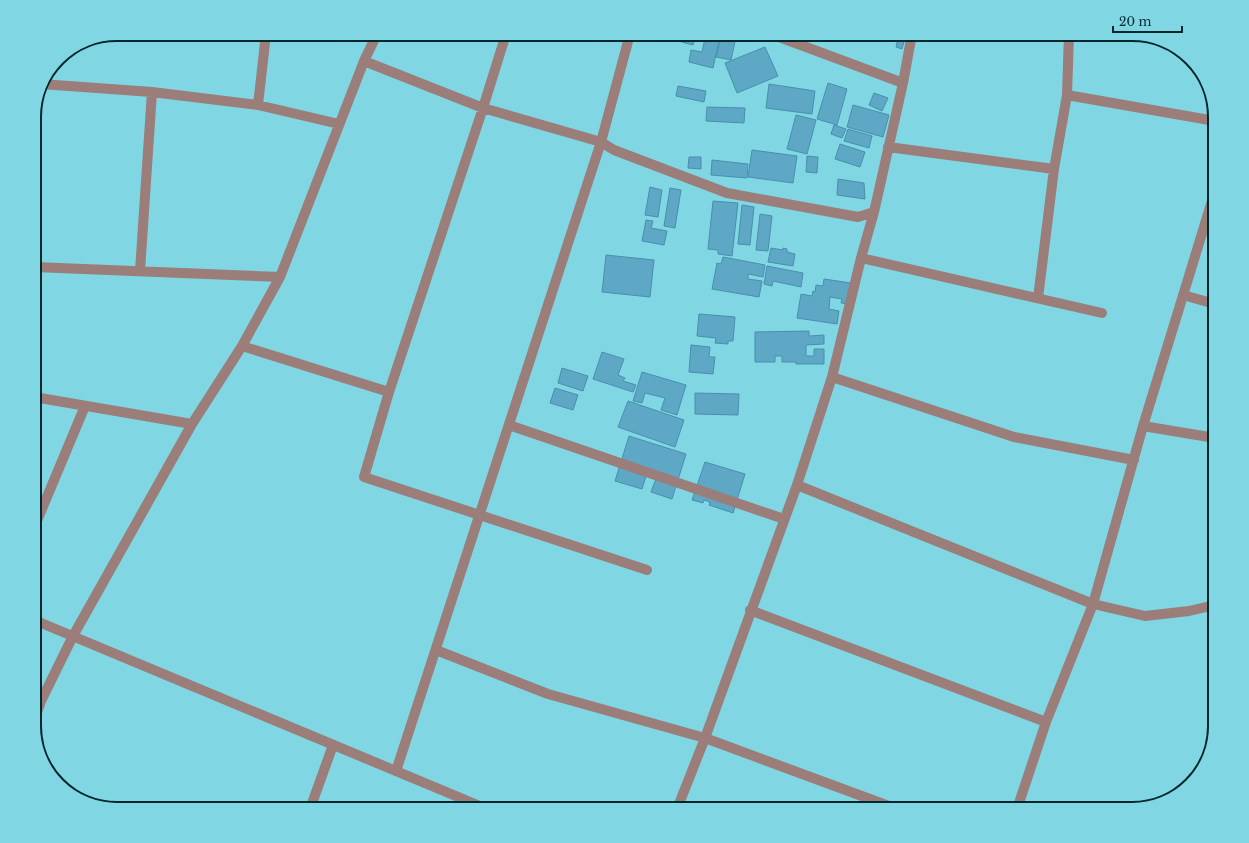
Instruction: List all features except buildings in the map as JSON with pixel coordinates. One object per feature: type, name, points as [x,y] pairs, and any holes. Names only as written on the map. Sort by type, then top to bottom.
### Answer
[{"type":"street","points":[[258,105],[265,41]]},
{"type":"street","points":[[41,701],[73,636],[192,424],[242,346],[280,278],[339,124],[374,41]]},
{"type":"street","points":[[504,41],[389,392],[364,477],[647,570]]},
{"type":"street","points":[[396,771],[601,142],[628,41]]},
{"type":"street","points":[[790,41],[903,83]]},
{"type":"street","points":[[679,802],[705,738],[750,610],[797,485],[832,377],[861,258],[874,212],[903,83],[911,41]]},
{"type":"street","points":[[1038,298],[1054,168],[1067,95],[1069,41]]},
{"type":"street","points":[[364,61],[483,108],[601,142],[614,150],[727,193],[858,217],[874,212]]},
{"type":"street","points":[[49,85],[152,92],[258,105],[339,124]]},
{"type":"street","points":[[140,272],[152,92]]},
{"type":"street","points":[[1067,95],[1208,120]]},
{"type":"street","points":[[888,147],[1054,168]]},
{"type":"street","points":[[1019,802],[1046,722],[1093,604],[1143,426],[1208,214]]},
{"type":"street","points":[[861,258],[1102,313]]},
{"type":"street","points":[[41,267],[280,278]]},
{"type":"street","points":[[1183,296],[1208,302]]},
{"type":"street","points":[[242,346],[389,392]]},
{"type":"street","points":[[832,377],[1014,437],[1134,460]]},
{"type":"street","points":[[41,398],[192,424]]},
{"type":"street","points":[[41,511],[85,406]]},
{"type":"street","points":[[509,424],[784,519]]},
{"type":"street","points":[[1143,426],[1208,437]]},
{"type":"street","points":[[797,485],[1093,604],[1145,616],[1189,611],[1208,607]]},
{"type":"street","points":[[750,610],[1046,722]]},
{"type":"street","points":[[41,623],[470,802]]},
{"type":"street","points":[[436,650],[548,694],[705,738],[878,802]]},
{"type":"street","points":[[313,802],[333,745]]}]
